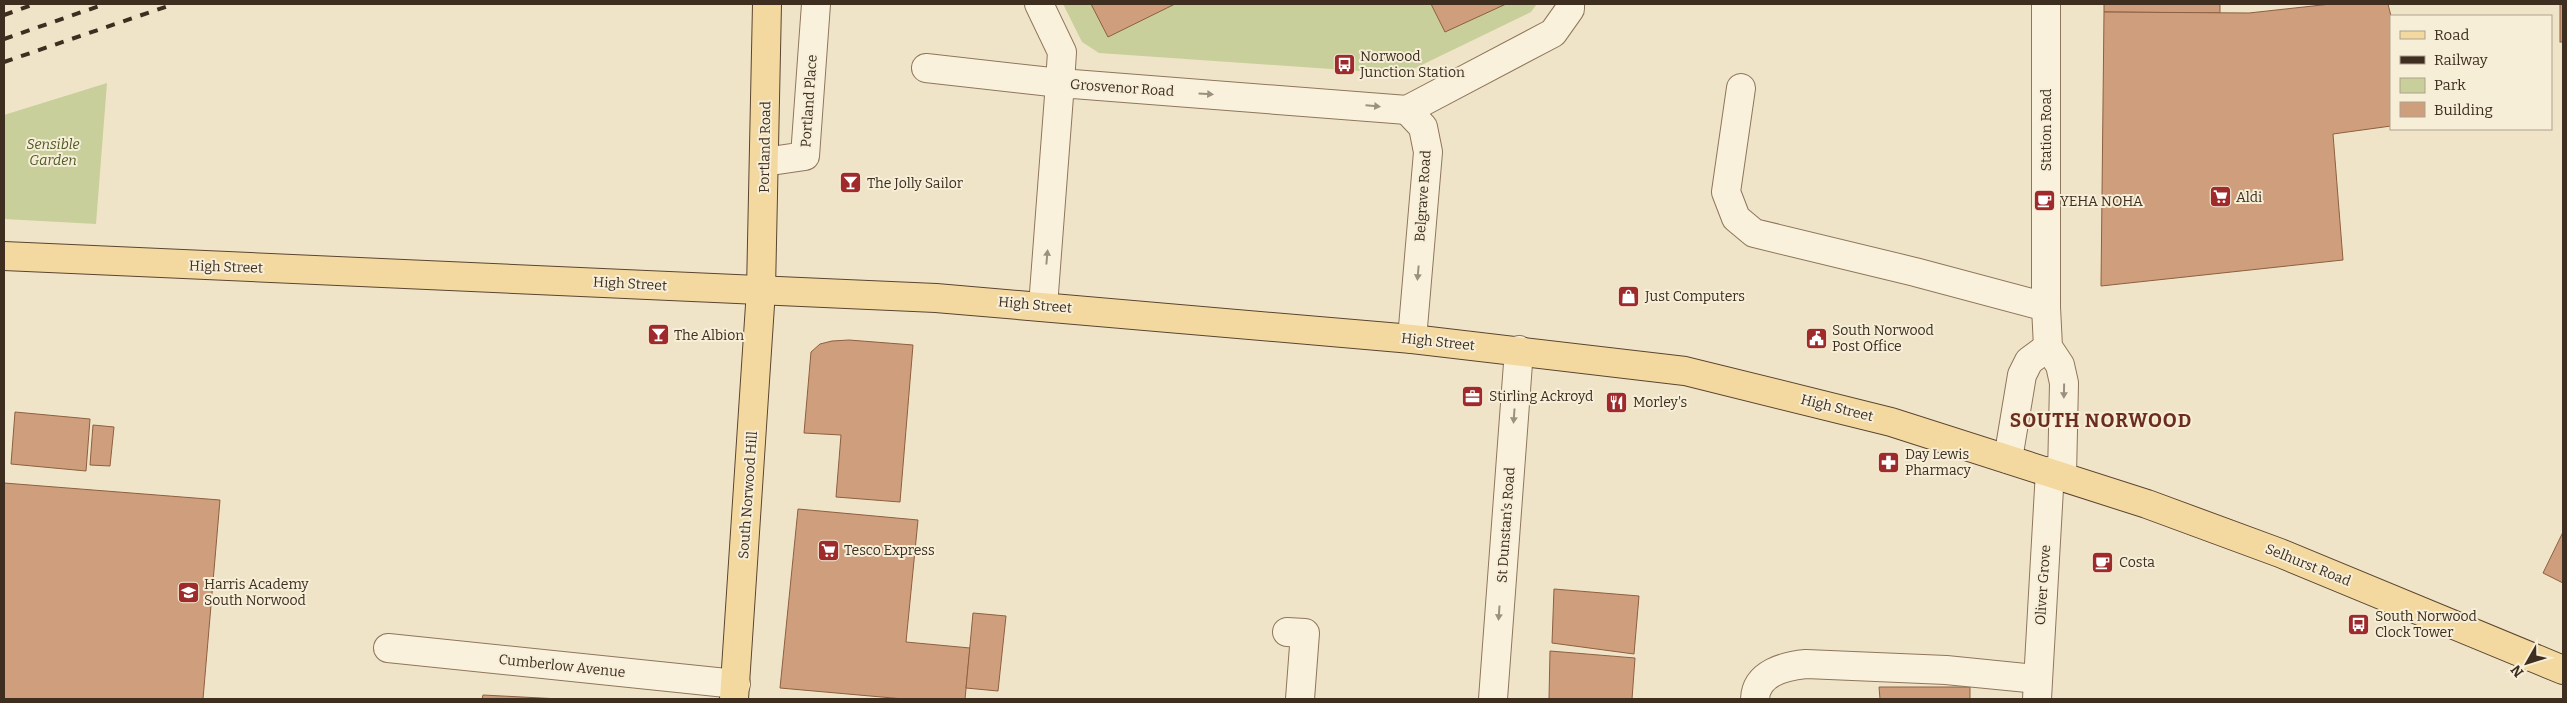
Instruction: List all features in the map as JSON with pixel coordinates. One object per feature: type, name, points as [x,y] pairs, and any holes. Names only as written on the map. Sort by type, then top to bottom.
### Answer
[{"type":"main road","name":"Portland Road","points":[[761,290],[767,4]]},
{"type":"main road","name":"High Street","points":[[4,256],[936,298],[1043,306],[1520,350],[1685,371],[1891,422],[2056,474]]},
{"type":"main road","name":"South Norwood Hill","points":[[735,692],[761,290]]},
{"type":"main road","name":"Selhurst Road","points":[[2056,474],[2147,504],[2280,554],[2563,670]]},
{"type":"street","name":"Portland Place","points":[[764,162],[805,156],[816,4]]},
{"type":"street","points":[[926,68],[1060,83],[1062,52],[1039,4]]},
{"type":"street","points":[[1407,110],[1553,33],[1570,9],[1570,4]]},
{"type":"street","name":"Station Road","points":[[2046,4],[2046,307],[2048,347],[2060,364],[2064,383],[2056,474]]},
{"type":"street","name":"Grosvenor Road","points":[[1043,306],[1060,83],[1407,110]]},
{"type":"street","points":[[1741,88],[1726,192],[1736,218],[1754,233],[1915,272],[2046,307]]},
{"type":"street","name":"Belgrave Road","points":[[1407,110],[1423,127],[1428,152],[1412,339]]},
{"type":"street","points":[[2008,459],[2022,375],[2029,361],[2048,347]]},
{"type":"street","name":"St Dunstan's Road","points":[[1493,699],[1520,350]]},
{"type":"street","name":"Oliver Grove","points":[[2037,689],[2056,474]]},
{"type":"street","points":[[1287,632],[1305,633],[1300,699]]},
{"type":"street","name":"Cumberlow Avenue","points":[[388,648],[735,692]]},
{"type":"street","points":[[1755,699],[1755,693],[1772,672],[1787,665],[1806,664],[1946,670],[2037,689]]},
{"type":"green space","points":[[1063,4],[1537,4],[1531,12],[1403,74],[1099,53],[1082,42]]},
{"type":"green space","name":"Sensible Garden","points":[[107,83],[96,224],[4,219],[4,115]]},
{"type":"building","points":[[1091,4],[1175,4],[1108,37]]},
{"type":"building","points":[[1431,4],[1506,4],[1445,32]]},
{"type":"building","points":[[2104,4],[2220,4],[2220,13],[2104,12]]},
{"type":"building","name":"Aldi","points":[[2331,4],[2388,4],[2391,15],[2390,126],[2333,134],[2343,260],[2101,286],[2104,12],[2249,13]]},
{"type":"building","points":[[2560,4],[2563,4],[2563,42],[2560,42]]},
{"type":"building","points":[[849,340],[913,345],[900,502],[836,497],[841,435],[804,433],[811,352],[820,344]]},
{"type":"building","points":[[15,412],[90,419],[86,471],[11,464]]},
{"type":"building","points":[[93,425],[114,427],[110,466],[90,465]]},
{"type":"building","points":[[4,483],[220,500],[203,699],[4,699]]},
{"type":"building","points":[[798,509],[918,520],[906,642],[970,648],[965,699],[904,699],[780,688]]},
{"type":"building","points":[[2563,532],[2563,583],[2543,573]]},
{"type":"building","points":[[1554,589],[1639,596],[1634,654],[1552,643]]},
{"type":"building","points":[[973,613],[1006,616],[998,691],[966,688]]},
{"type":"building","points":[[1550,651],[1635,658],[1632,699],[1549,699]]},
{"type":"building","points":[[1879,687],[1970,687],[1970,699],[1880,699]]},
{"type":"building","points":[[483,695],[560,699],[482,699]]},
{"type":"railway","points":[[4,15],[35,4]]},
{"type":"railway","points":[[4,39],[105,4]]},
{"type":"railway","points":[[4,62],[174,4]]},
{"type":"place","name":"Norwood Junction Station","points":[[1344,64]]},
{"type":"place","name":"The Jolly Sailor","points":[[851,183]]},
{"type":"place","name":"Aldi","points":[[2220,197]]},
{"type":"place","name":"YEHA NOHA","points":[[2044,201]]},
{"type":"place","name":"Just Computers","points":[[1629,296]]},
{"type":"place","name":"The Albion","points":[[658,335]]},
{"type":"place","name":"South Norwood Post Office","points":[[1816,338]]},
{"type":"place","name":"Stirling Ackroyd","points":[[1473,396]]},
{"type":"place","name":"Morley's","points":[[1617,402]]},
{"type":"place","name":"Day Lewis Pharmacy","points":[[1889,462]]},
{"type":"place","name":"Tesco Express","points":[[828,550]]},
{"type":"place","name":"Costa","points":[[2103,562]]},
{"type":"place","name":"Harris Academy South Norwood","points":[[188,592]]},
{"type":"place","name":"South Norwood Clock Tower","points":[[2359,624]]},
{"type":"district","name":"SOUTH NORWOOD","points":[[2101,420]]}]
